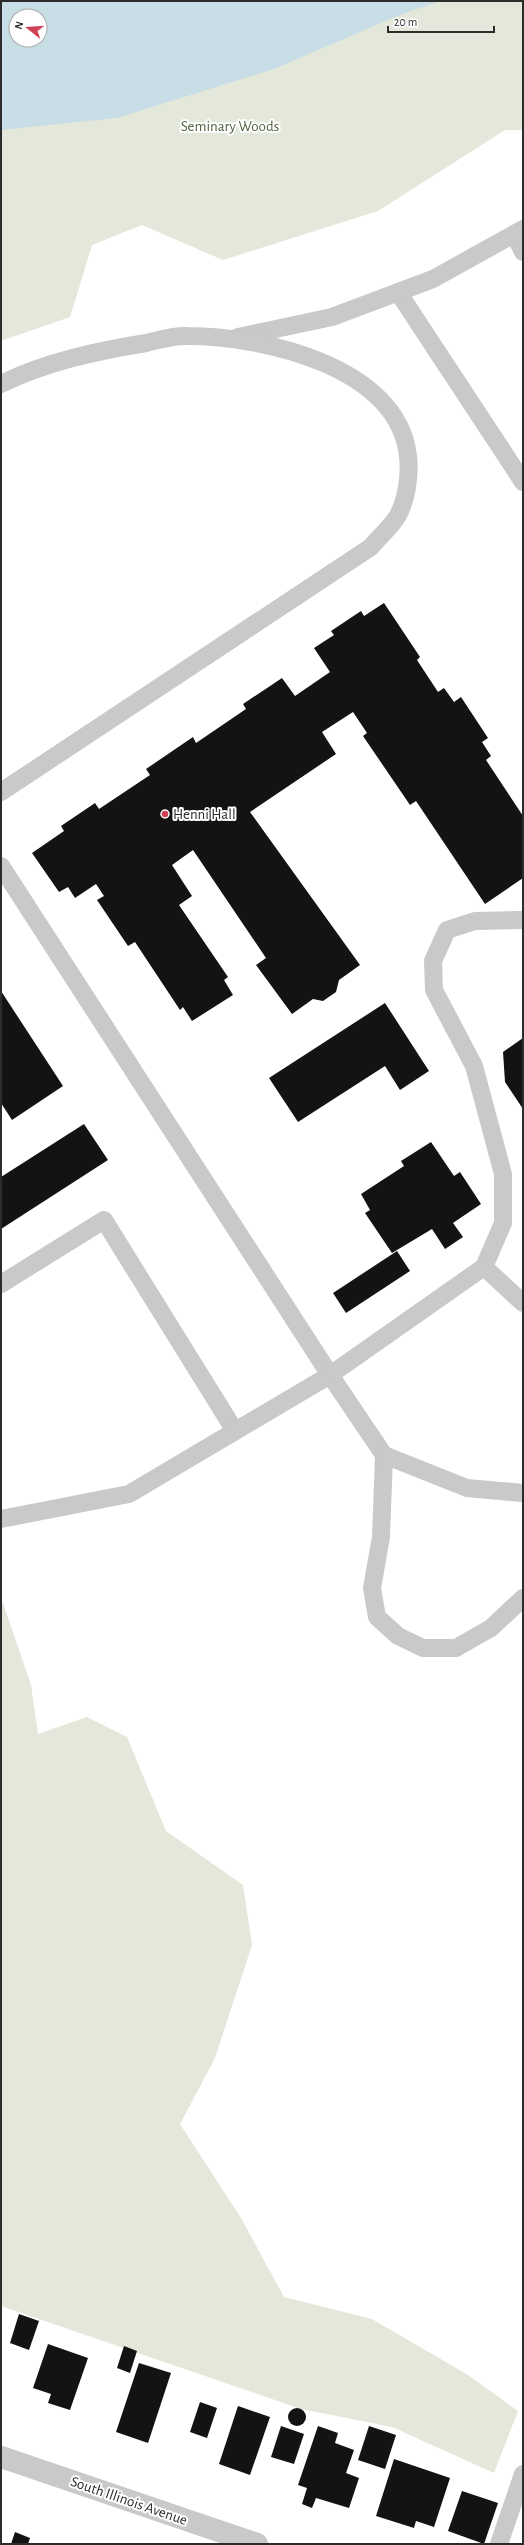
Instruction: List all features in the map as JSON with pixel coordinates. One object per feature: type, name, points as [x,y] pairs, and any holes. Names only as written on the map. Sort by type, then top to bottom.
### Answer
[{"type":"street","name":"South Illinois Avenue","points":[[1,2457],[257,2544]]},
{"type":"lane","points":[[234,338],[332,317],[433,279],[518,231],[523,252]]},
{"type":"lane","points":[[398,292],[523,482]]},
{"type":"lane","points":[[1,384],[92,352],[186,336],[234,338],[306,356],[351,376],[385,403],[406,439],[410,475],[397,516],[371,547],[1,792]]},
{"type":"lane","points":[[1,866],[330,1376],[384,1455],[467,1488],[523,1493]]},
{"type":"lane","points":[[1,1519],[129,1494],[330,1376],[484,1267],[503,1223],[503,1174],[474,1066],[434,990],[433,962],[447,930],[476,921],[523,920]]},
{"type":"lane","points":[[1,1284],[104,1220],[235,1431]]},
{"type":"lane","points":[[484,1267],[523,1303]]},
{"type":"lane","points":[[384,1455],[381,1537],[372,1588],[377,1617],[398,1636],[423,1648],[456,1648],[491,1628],[523,1598]]},
{"type":"lane","points":[[499,2544],[523,2474]]},
{"type":"green space","name":"Seminary Woods","points":[[1,1],[523,1],[523,130],[505,130],[378,211],[223,260],[142,225],[92,245],[70,317],[1,341]]},
{"type":"green space","points":[[1,1597],[31,1685],[38,1734],[87,1717],[127,1737],[166,1831],[243,1885],[252,1945],[215,2058],[180,2124],[241,2218],[284,2297],[372,2319],[468,2375],[518,2411],[494,2473],[392,2427],[301,2409],[1,2306]]},
{"type":"water","points":[[1,1],[441,1],[402,14],[274,69],[117,118],[1,130]]},
{"type":"building","name":"Henni Hall","points":[[384,603],[420,657],[417,660],[438,692],[444,688],[454,702],[461,697],[488,738],[482,742],[491,756],[486,760],[523,816],[523,878],[485,904],[416,801],[410,805],[363,736],[367,733],[353,712],[322,732],[336,754],[250,812],[360,965],[339,980],[336,992],[323,1001],[313,999],[292,1014],[256,965],[266,958],[193,850],[172,865],[192,896],[179,905],[228,977],[224,980],[233,995],[192,1021],[183,1007],[180,1010],[135,942],[128,946],[97,900],[104,896],[96,884],[75,898],[68,887],[59,892],[32,853],[64,831],[61,826],[95,803],[99,809],[150,775],[146,769],[193,737],[196,743],[246,709],[243,704],[282,678],[295,696],[330,672],[314,648],[334,635],[331,631],[361,611],[364,616]]},
{"type":"building","points":[[1,991],[63,1086],[12,1120],[1,1103]]},
{"type":"building","points":[[385,1003],[429,1071],[400,1090],[385,1066],[298,1122],[269,1078]]},
{"type":"building","points":[[523,1038],[523,1109],[505,1082],[503,1052]]},
{"type":"building","points":[[84,1124],[108,1160],[1,1229],[1,1177]]},
{"type":"building","points":[[431,1142],[454,1176],[460,1172],[481,1204],[453,1223],[463,1237],[445,1249],[432,1229],[392,1253],[365,1213],[370,1210],[361,1194],[404,1166],[401,1161]]},
{"type":"building","points":[[397,1251],[410,1271],[346,1313],[333,1293]]},
{"type":"building","points":[[19,2314],[39,2321],[29,2350],[10,2343]]},
{"type":"building","points":[[48,2344],[88,2358],[70,2410],[48,2403],[51,2394],[33,2388]]},
{"type":"building","points":[[124,2346],[137,2351],[130,2373],[117,2368]]},
{"type":"building","points":[[139,2363],[171,2373],[148,2443],[116,2432]]},
{"type":"building","points":[[200,2402],[217,2408],[207,2438],[190,2432]]},
{"type":"building","points":[[238,2406],[270,2417],[250,2475],[219,2464]]},
{"type":"building","points":[[297,2408],[303,2411],[306,2417],[303,2423],[297,2426],[291,2423],[288,2417],[291,2411]]},
{"type":"building","points":[[281,2426],[304,2434],[294,2464],[271,2457]]},
{"type":"building","points":[[318,2426],[338,2433],[335,2443],[354,2450],[346,2473],[359,2478],[349,2508],[316,2498],[312,2508],[302,2504],[307,2488],[298,2485]]},
{"type":"building","points":[[369,2426],[396,2435],[385,2469],[358,2460]]},
{"type":"building","points":[[394,2459],[450,2478],[434,2527],[416,2521],[414,2528],[376,2516]]},
{"type":"building","points":[[462,2491],[498,2503],[484,2544],[448,2531]]},
{"type":"building","points":[[15,2532],[30,2538],[28,2544],[11,2544]]},
{"type":"place","name":"Henni Hall","points":[[165,814]]}]
